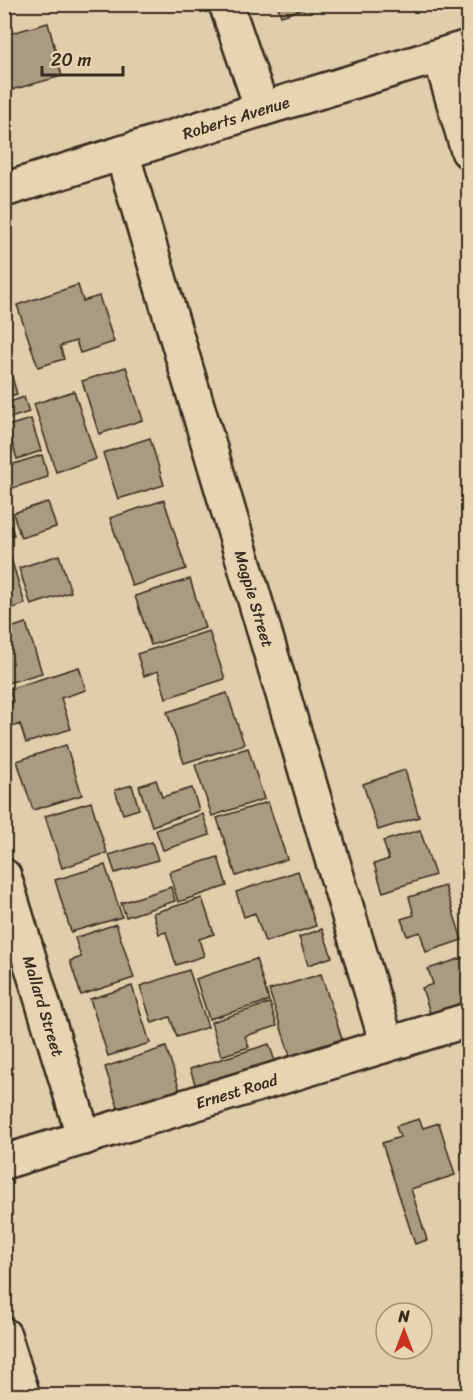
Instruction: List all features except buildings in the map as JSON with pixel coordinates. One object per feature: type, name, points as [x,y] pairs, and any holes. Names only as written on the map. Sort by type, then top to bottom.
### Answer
[{"type":"street","points":[[226,4],[262,109]]},
{"type":"street","points":[[454,52],[468,152]]},
{"type":"street","name":"Roberts Avenue","points":[[4,189],[454,52]]},
{"type":"street","name":"Magpie Street","points":[[122,153],[387,1044]]},
{"type":"street","name":"Mallard Street","points":[[4,876],[84,1138]]},
{"type":"street","name":"Ernest Road","points":[[4,1162],[468,1020]]},
{"type":"street","points":[[4,1335],[23,1395]]}]
